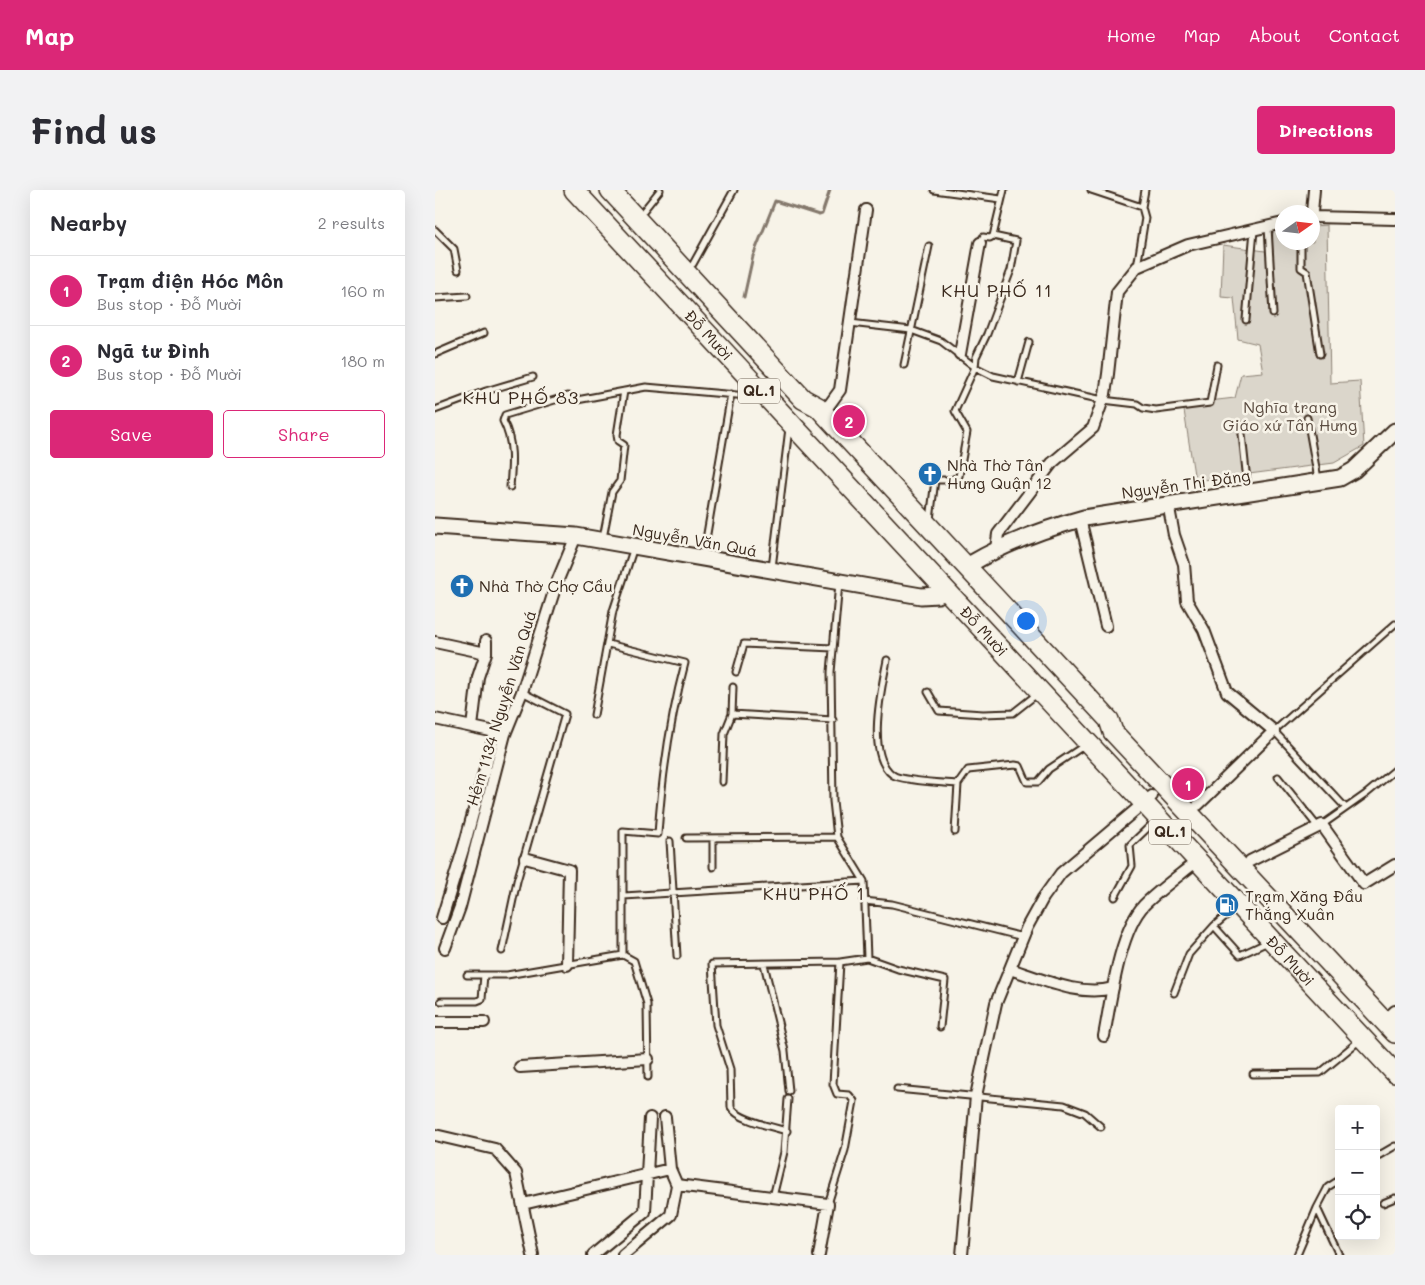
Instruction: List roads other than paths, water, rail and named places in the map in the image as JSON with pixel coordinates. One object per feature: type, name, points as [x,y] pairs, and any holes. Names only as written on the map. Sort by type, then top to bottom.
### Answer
[{"type":"highway","name":"Đỗ Mười","points":[[574,190],[790,424],[1089,737],[1103,746],[1148,800],[1157,819],[1395,1073]]},
{"type":"highway","name":"Đỗ Mười","points":[[587,190],[790,408],[795,424],[1087,743],[1148,800],[1395,1058]]},
{"type":"highway","name":"Đỗ Mười","points":[[610,190],[693,264],[827,408],[929,522]]},
{"type":"highway","name":"Đỗ Mười","points":[[624,190],[640,215],[803,399],[818,407],[970,565],[1198,805],[1392,1019]]},
{"type":"highway","name":"Đỗ Mười","points":[[970,565],[1109,720],[1113,732],[1392,1019]]},
{"type":"main road","name":"Nguyễn Thị Đặng","points":[[970,565],[996,549],[1044,529],[1080,519],[1167,503],[1249,493],[1340,478],[1354,470],[1395,431]]},
{"type":"main road","name":"Nguyễn Văn Quá","points":[[435,526],[576,536],[772,572],[932,596],[948,589]]},
{"type":"street","points":[[1313,205],[1314,190]]},
{"type":"street","points":[[827,408],[840,390],[866,210]]},
{"type":"street","points":[[1320,217],[1395,219]]},
{"type":"street","points":[[996,549],[998,534],[1053,464],[1093,428],[1103,400],[1108,374],[1117,292],[1137,267],[1189,245],[1275,226]]},
{"type":"street","points":[[960,354],[980,243]]},
{"type":"street","points":[[1167,503],[1174,535],[1184,564],[1187,601],[1204,630],[1227,692],[1274,731],[1198,805]]},
{"type":"street","points":[[1080,519],[1106,626]]},
{"type":"street","name":"Hẻm 1134 Nguyễn Văn Quá","points":[[445,948],[460,907],[500,733],[522,692],[557,582],[576,536]]},
{"type":"street","points":[[435,642],[486,652]]},
{"type":"street","points":[[472,727],[478,677],[486,652],[486,642]]},
{"type":"street","points":[[435,719],[500,733],[442,918]]},
{"type":"street","points":[[962,1255],[975,1096],[996,1003],[1023,937],[1043,898],[1061,873],[1148,800]]},
{"type":"street","points":[[1250,861],[1320,826],[1364,884],[1395,865]]},
{"type":"street","points":[[525,858],[569,870],[567,965]]},
{"type":"street","points":[[1104,1036],[1113,988],[1130,928],[1143,906],[1197,861]]},
{"type":"street","points":[[1010,969],[1079,990],[1101,991],[1113,988]]},
{"type":"street","points":[[435,1022],[485,1022]]},
{"type":"street","points":[[519,1066],[648,1059]]},
{"type":"street","points":[[623,1255],[671,1214],[677,1185],[669,1169],[665,1117]]},
{"type":"street","points":[[593,1255],[645,1212],[650,1118]]},
{"type":"street","points":[[435,1135],[495,1149],[516,1173],[533,1255]]},
{"type":"street","points":[[523,1204],[669,1169]]},
{"type":"street","points":[[677,1185],[828,1204],[819,1255]]},
{"type":"lane","points":[[640,215],[660,190]]},
{"type":"lane","points":[[693,264],[734,190]]},
{"type":"lane","points":[[934,190],[1001,199]]},
{"type":"lane","points":[[993,236],[1004,190]]},
{"type":"lane","points":[[1091,190],[1142,206]]},
{"type":"lane","points":[[1137,267],[1145,218],[1142,206],[1145,190]]},
{"type":"lane","points":[[1268,227],[1273,314]]},
{"type":"lane","points":[[435,230],[454,249],[458,270]]},
{"type":"lane","points":[[1246,320],[1254,230]]},
{"type":"lane","points":[[929,522],[935,480],[952,480],[959,476],[967,432],[955,411],[975,367],[976,357],[987,334],[1011,270],[1016,241],[993,236],[990,238],[983,237],[980,243]]},
{"type":"lane","points":[[904,365],[919,303],[929,246]]},
{"type":"lane","points":[[1301,250],[1301,268],[1307,272],[1320,354]]},
{"type":"lane","points":[[435,298],[467,296]]},
{"type":"lane","points":[[850,322],[911,330],[941,341],[975,367],[993,376],[1103,400],[1137,404],[1143,408],[1157,410],[1208,404],[1212,400],[1217,364]]},
{"type":"lane","points":[[435,354],[484,333]]},
{"type":"lane","points":[[1018,382],[1029,342]]},
{"type":"lane","points":[[435,410],[486,391],[533,377]]},
{"type":"lane","points":[[510,487],[513,460],[508,431],[503,421],[505,415],[568,396],[577,400],[646,387],[765,397]]},
{"type":"lane","points":[[602,541],[611,492],[620,482],[626,449],[617,435],[624,391]]},
{"type":"lane","points":[[702,560],[731,394]]},
{"type":"lane","points":[[1307,418],[1319,482]]},
{"type":"lane","points":[[772,572],[790,424]]},
{"type":"lane","points":[[1241,425],[1249,493]]},
{"type":"lane","points":[[593,715],[613,611],[634,547]]},
{"type":"lane","points":[[839,583],[831,672],[833,720],[831,768],[837,837],[864,881],[867,958]]},
{"type":"lane","points":[[1346,808],[1274,731],[1395,624]]},
{"type":"lane","points":[[608,644],[685,663],[677,693],[665,768],[658,834],[623,831],[623,955]]},
{"type":"lane","points":[[736,672],[744,644],[833,648]]},
{"type":"lane","points":[[887,660],[876,724],[881,758],[885,768],[894,776],[958,784]]},
{"type":"lane","points":[[722,782],[724,734],[732,714],[733,687]]},
{"type":"lane","points":[[502,951],[534,817],[565,714],[522,692]]},
{"type":"lane","points":[[928,692],[939,712],[983,714],[1013,712],[1040,692]]},
{"type":"lane","points":[[732,714],[833,720]]},
{"type":"lane","points":[[955,832],[958,784],[968,770],[1015,765],[1020,766],[1027,782],[1038,782],[1049,768],[1087,743]]},
{"type":"lane","points":[[1277,778],[1320,826],[1395,770]]},
{"type":"lane","points":[[1115,897],[1132,866],[1130,845],[1157,819]]},
{"type":"lane","points":[[686,838],[837,837]]},
{"type":"lane","points":[[713,838],[713,867]]},
{"type":"lane","points":[[670,841],[677,956]]},
{"type":"lane","points":[[624,896],[864,881]]},
{"type":"lane","points":[[865,901],[892,904],[1023,937]]},
{"type":"lane","points":[[1174,993],[1189,954],[1214,926],[1238,904]]},
{"type":"lane","points":[[1214,926],[1240,955],[1271,940]]},
{"type":"lane","points":[[467,974],[507,975],[623,955],[634,961],[647,1004],[648,1077]]},
{"type":"lane","points":[[787,1131],[744,1118],[733,1112],[731,1107],[730,1069],[716,1024],[712,964],[840,962],[867,958],[898,969],[945,980],[940,1027]]},
{"type":"lane","points":[[828,1204],[845,1150],[854,1101],[849,1095],[837,1094],[833,1084],[840,962]]},
{"type":"lane","points":[[764,964],[785,1051],[789,1091]]},
{"type":"lane","points":[[441,1002],[477,1001],[482,999],[484,975]]},
{"type":"lane","points":[[1253,1074],[1320,1073],[1363,1038]]},
{"type":"lane","points":[[897,1089],[1064,1106],[1085,1113],[1101,1128]]},
{"type":"lane","points":[[773,1197],[784,1152],[788,1099]]},
{"type":"lane","points":[[1380,1155],[1395,1146]]},
{"type":"lane","points":[[1297,1255],[1328,1187],[1335,1183]]},
{"type":"lane","points":[[1383,1204],[1395,1198]]},
{"type":"lane","points":[[1317,1208],[1339,1255]]},
{"type":"waterway","points":[[744,297],[753,256],[775,201],[819,215],[822,214],[830,190]]},
{"type":"place","name":"Ngã tư Đình","points":[[849,421]]},
{"type":"place","name":"Nhà Thờ Tân Hưng Quận 12","points":[[930,474]]},
{"type":"place","name":"Nhà Thờ Chợ Cầu","points":[[462,586]]},
{"type":"place","name":"Trạm điện Hóc Môn","points":[[1188,784]]},
{"type":"place","name":"Trạm Xăng Đầu Thắng Xuân","points":[[1227,905]]},
{"type":"district","name":"KHU PHỐ 11","points":[[997,291]]},
{"type":"district","name":"KHU PHỐ 83","points":[[521,398]]},
{"type":"district","name":"KHU PHỐ 1","points":[[814,894]]},
{"type":"park label","name":"Nghĩa trang Giáo xứ Tân Hưng","points":[[1290,416]]}]
